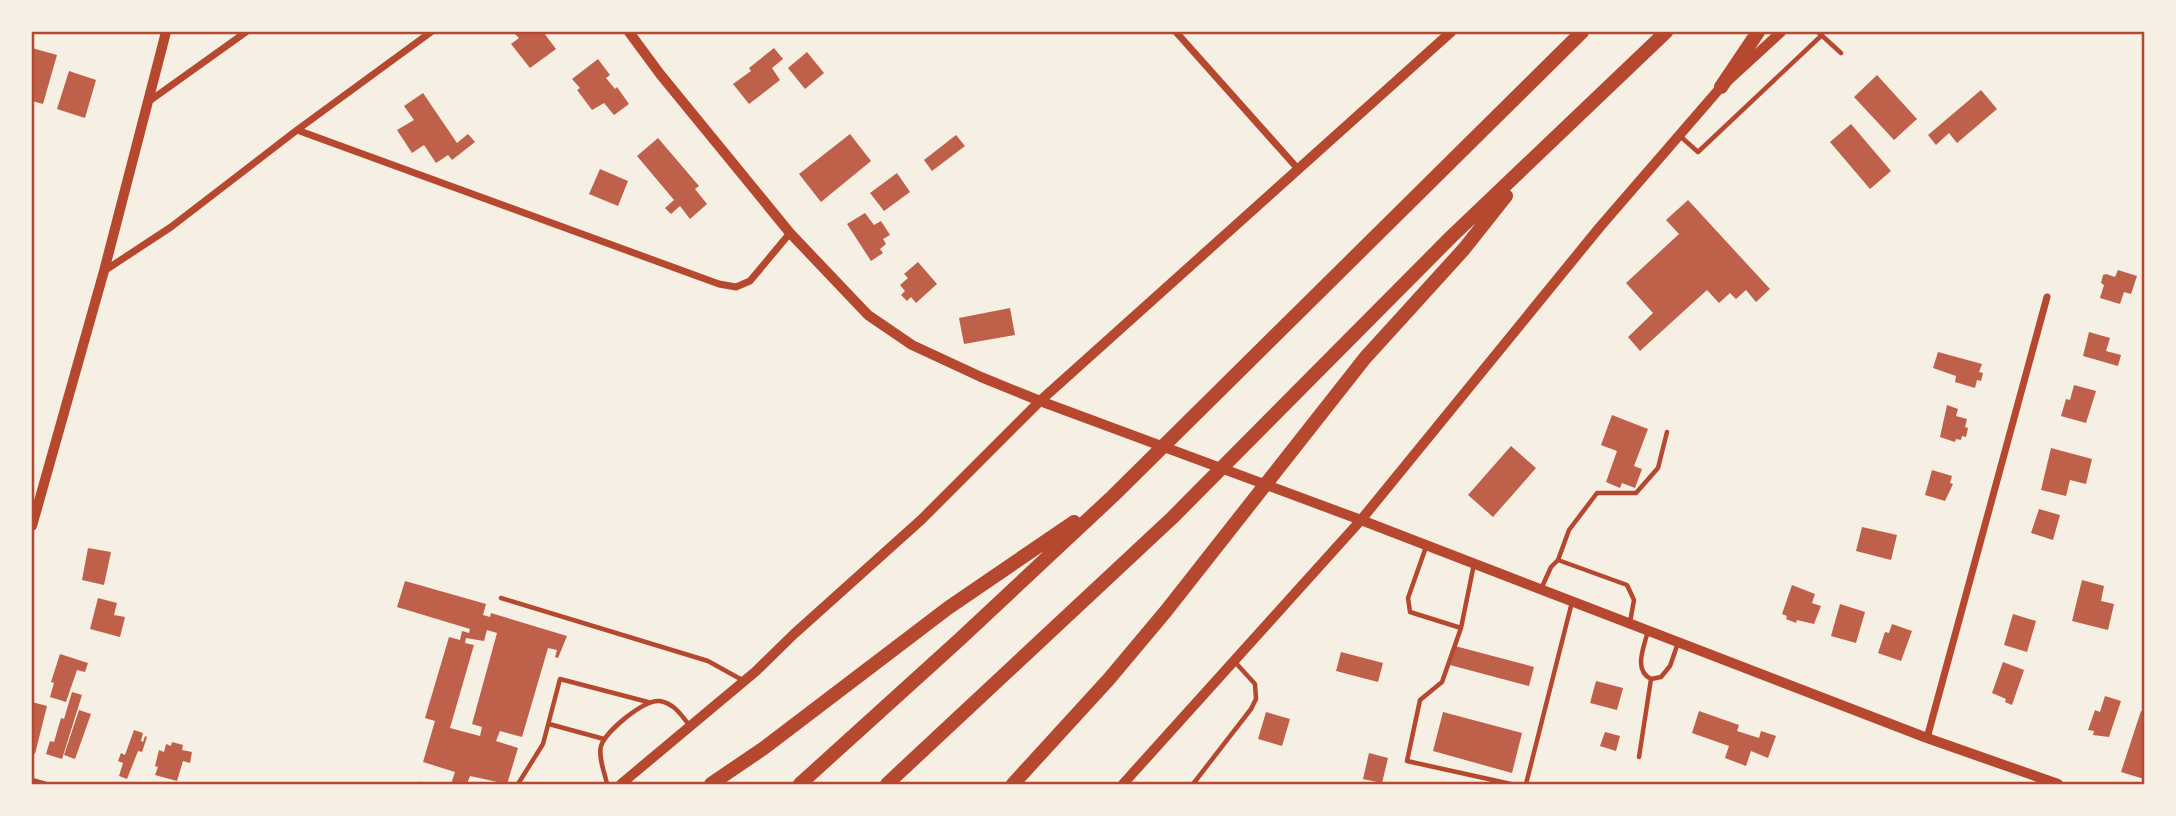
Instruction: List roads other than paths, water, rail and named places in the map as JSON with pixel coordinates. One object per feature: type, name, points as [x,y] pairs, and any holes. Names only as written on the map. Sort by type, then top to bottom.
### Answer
[{"type":"highway","points":[[800,785],[1113,496],[1582,32]]},
{"type":"highway","points":[[887,785],[1172,518],[1452,236],[1666,32]]},
{"type":"highway","points":[[1721,87],[1758,32]]},
{"type":"highway","points":[[1013,785],[1166,611],[1365,358],[1464,249],[1535,159]]},
{"type":"highway","points":[[711,785],[774,741],[948,608],[1113,496]]},
{"type":"main road","points":[[621,785],[745,681],[921,520],[1041,401],[1451,32]]},
{"type":"main road","points":[[1123,785],[1361,520],[1599,228],[1721,87],[1781,32]]},
{"type":"street","points":[[32,526],[104,271],[166,32]]},
{"type":"street","points":[[148,102],[246,32]]},
{"type":"street","points":[[104,271],[172,227],[297,130],[431,32]]},
{"type":"street","points":[[629,32],[790,233],[868,315],[912,345],[1041,401],[2058,785]]},
{"type":"street","points":[[1176,32],[1299,170]]},
{"type":"street","points":[[297,130],[719,284],[736,287],[750,281],[790,233]]},
{"type":"street","points":[[1927,737],[2047,297]]},
{"type":"lane","points":[[1679,136],[1698,152],[1820,33],[1840,53]]},
{"type":"lane","points":[[1541,589],[1551,567],[1558,560],[1569,530],[1597,493],[1636,494],[1658,468],[1667,432]]},
{"type":"lane","points":[[1427,545],[1408,598],[1410,612],[1461,628]]},
{"type":"lane","points":[[1558,560],[1627,585],[1634,600],[1630,623]]},
{"type":"lane","points":[[1475,563],[1461,628],[1442,682],[1420,700],[1407,761],[1510,785]]},
{"type":"lane","points":[[501,598],[708,661],[745,681]]},
{"type":"lane","points":[[1526,785],[1573,601]]},
{"type":"lane","points":[[1648,630],[1640,666],[1645,676],[1651,679],[1661,677],[1670,666],[1678,642]]},
{"type":"lane","points":[[1193,785],[1256,699],[1255,684],[1234,661]]},
{"type":"lane","points":[[518,785],[543,744],[561,679],[648,702],[659,701],[674,706],[690,727]]},
{"type":"lane","points":[[1639,757],[1651,679]]},
{"type":"lane","points":[[607,785],[600,749],[604,739],[608,732],[648,702]]},
{"type":"lane","points":[[548,723],[604,739]]},
{"type":"lane","points":[[32,780],[46,785]]}]
